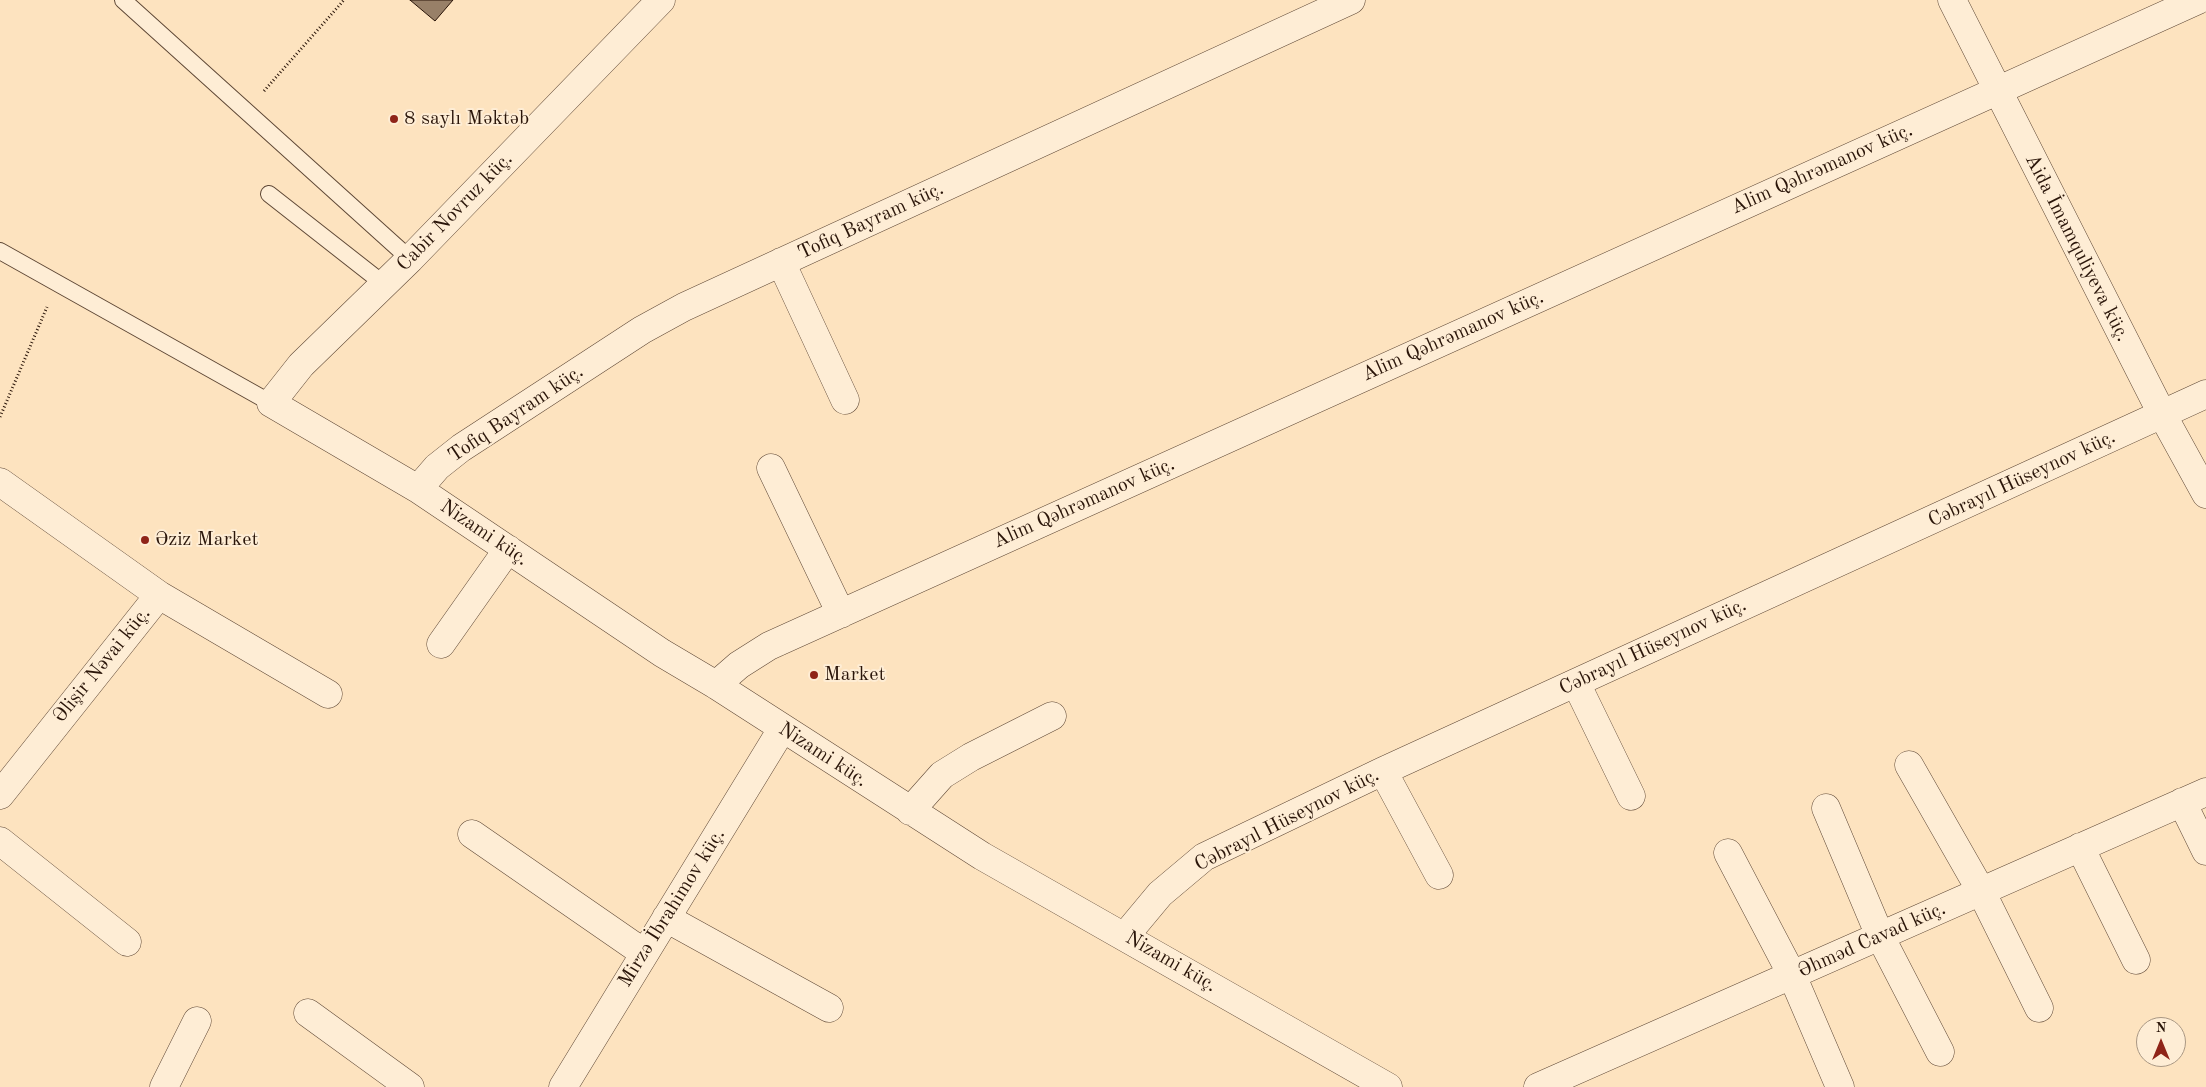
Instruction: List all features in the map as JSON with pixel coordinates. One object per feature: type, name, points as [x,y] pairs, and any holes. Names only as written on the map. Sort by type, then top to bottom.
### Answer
[{"type":"street","name":"Cabir Novruz küç.","points":[[271,403],[301,365],[410,259],[661,0]]},
{"type":"street","name":"Tofiq Bayram küç.","points":[[418,489],[438,467],[461,448],[642,330],[781,262],[1351,0]]},
{"type":"street","name":"Aida İmamquliyeva küç.","points":[[1952,0],[2162,414],[2206,494]]},
{"type":"street","name":"Alim Qəhrəmanov küç.","points":[[716,685],[739,665],[769,646],[2198,0]]},
{"type":"street","points":[[781,262],[844,400]]},
{"type":"street","name":"Cəbrayıl Hüseynov küç.","points":[[1125,936],[1160,894],[1204,857],[1384,771],[2206,394]]},
{"type":"street","name":"Nizami küç.","points":[[271,403],[418,489],[662,653],[716,685],[982,856],[1388,1087]]},
{"type":"street","points":[[771,468],[840,614]]},
{"type":"street","name":"Əlişir Nəvai küç.","points":[[0,482],[159,595],[1,793]]},
{"type":"street","points":[[442,644],[508,549]]},
{"type":"street","points":[[159,595],[328,694]]},
{"type":"street","points":[[1576,683],[1631,796]]},
{"type":"street","points":[[910,810],[942,775],[972,757],[1052,716]]},
{"type":"street","name":"Mirzə İbrahimov küç.","points":[[562,1087],[782,729]]},
{"type":"street","points":[[1909,765],[1981,891],[2039,1008]]},
{"type":"street","points":[[1384,771],[1439,875]]},
{"type":"street","points":[[2194,797],[2206,851]]},
{"type":"street","name":"Əhməd Cavad küç.","points":[[1538,1087],[2194,797]]},
{"type":"street","points":[[1826,808],[1880,936],[1940,1052]]},
{"type":"street","points":[[472,834],[644,953]]},
{"type":"street","points":[[0,841],[127,942]]},
{"type":"street","points":[[2080,847],[2136,960]]},
{"type":"street","points":[[1728,853],[1792,975],[1840,1087]]},
{"type":"street","points":[[666,918],[829,1008]]},
{"type":"street","points":[[308,1013],[410,1087]]},
{"type":"street","points":[[164,1087],[198,1021]]},
{"type":"lane","points":[[123,0],[410,259]]},
{"type":"lane","points":[[268,194],[385,284]]},
{"type":"lane","points":[[0,251],[271,403]]},
{"type":"path","points":[[247,110],[344,0]]},
{"type":"path","points":[[0,417],[58,283]]},
{"type":"building","points":[[410,0],[453,0],[435,21]]},
{"type":"place","name":"8 saylı Məktəb","points":[[394,119]]},
{"type":"place","name":"Əziz Market","points":[[145,540]]},
{"type":"place","name":"Market","points":[[814,675]]}]
